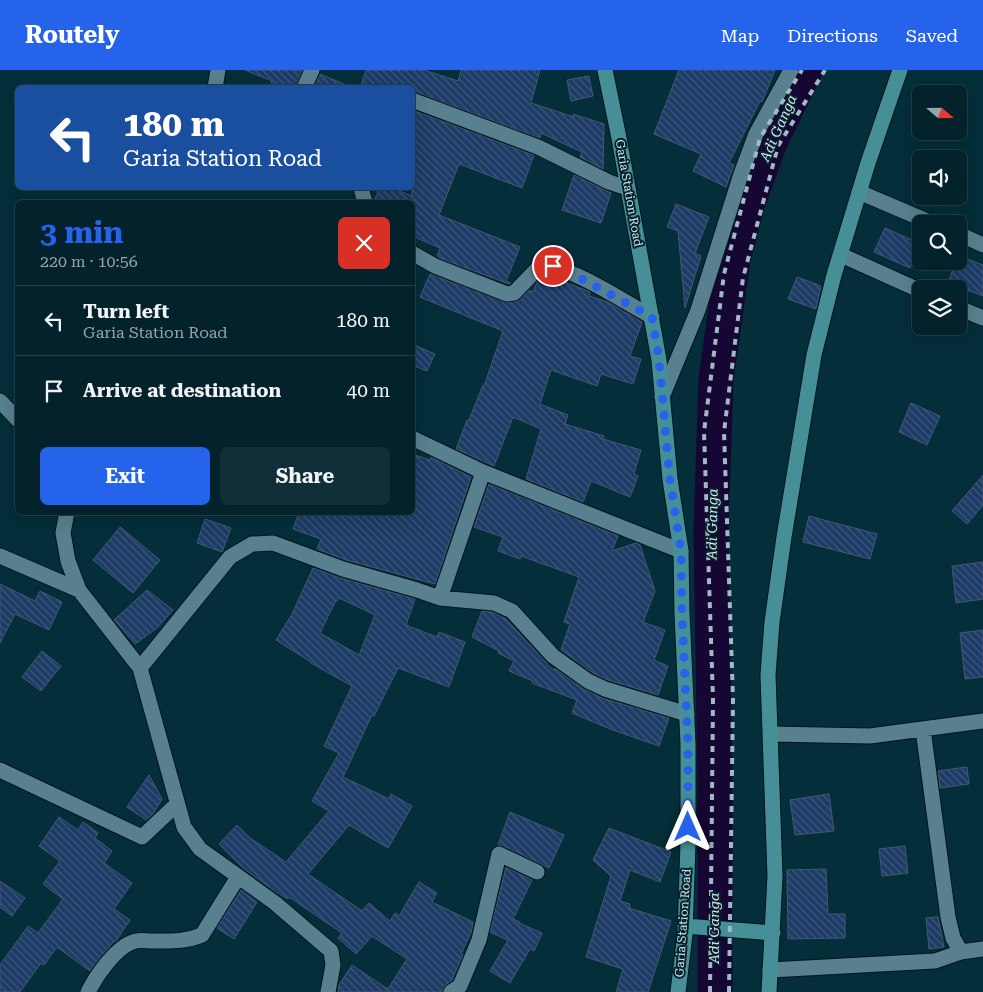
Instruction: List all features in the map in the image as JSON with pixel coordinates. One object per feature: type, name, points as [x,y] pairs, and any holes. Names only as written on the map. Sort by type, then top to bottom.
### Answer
[{"type":"street","points":[[216,85],[218,70]]},
{"type":"street","points":[[305,85],[312,70]]},
{"type":"street","name":"Garia Station Road","points":[[605,70],[618,129],[659,360],[670,480],[681,551],[687,714],[688,843],[685,926],[678,992]]},
{"type":"street","points":[[662,397],[698,310],[741,174],[756,134],[791,70]]},
{"type":"street","points":[[769,992],[775,876],[769,667],[772,622],[784,537],[814,355],[840,255],[900,70]]},
{"type":"street","points":[[415,101],[538,147],[609,182],[627,188]]},
{"type":"street","points":[[860,192],[913,215]]},
{"type":"street","points":[[967,238],[983,245]]},
{"type":"street","points":[[415,255],[435,266],[507,294],[514,293],[541,265],[553,266],[569,272],[652,317]]},
{"type":"street","points":[[840,255],[912,287]]},
{"type":"street","points":[[967,311],[983,318]]},
{"type":"street","points":[[0,401],[15,417]]},
{"type":"street","points":[[415,439],[483,472],[681,551]]},
{"type":"street","points":[[440,598],[483,472]]},
{"type":"street","points":[[66,515],[63,533],[68,562],[79,590],[140,668],[184,827],[200,850],[275,903],[331,952],[333,965],[328,992]]},
{"type":"street","points":[[140,668],[230,557],[252,544],[273,543],[343,569],[440,598],[476,603],[494,603],[512,611],[553,656],[588,681],[605,689],[687,714]]},
{"type":"street","points":[[0,556],[79,590]]},
{"type":"street","points":[[771,734],[870,736],[983,721]]},
{"type":"street","points":[[923,728],[948,917],[953,938],[961,952]]},
{"type":"street","points":[[0,770],[142,837],[177,804]]},
{"type":"street","points":[[451,992],[460,986],[479,940],[499,854],[537,872]]},
{"type":"street","points":[[88,992],[94,980],[120,950],[135,942],[180,941],[202,935],[238,877]]},
{"type":"street","points":[[685,926],[773,933]]},
{"type":"street","points":[[770,970],[935,961],[961,952],[983,950]]},
{"type":"building","points":[[245,70],[302,70],[296,85],[275,85],[271,83],[272,81]]},
{"type":"building","points":[[366,70],[424,70],[458,81],[461,70],[540,70],[531,103],[574,117],[573,114],[604,124],[603,169],[580,157],[582,152],[541,133],[540,138],[415,92],[415,85],[361,85]]},
{"type":"building","points":[[679,70],[775,70],[762,102],[760,101],[729,163],[734,165],[726,187],[693,171],[701,154],[654,134]]},
{"type":"building","points":[[320,74],[346,85],[315,85]]},
{"type":"building","points":[[589,76],[593,96],[571,101],[567,80]]},
{"type":"building","points":[[415,111],[534,155],[522,188],[459,164],[439,215],[520,247],[506,281],[511,283],[509,284],[439,258],[437,256],[440,248],[415,237],[415,200],[375,200],[378,190],[397,190],[412,196],[412,190],[415,190]]},
{"type":"building","points":[[574,175],[611,193],[601,223],[562,210]]},
{"type":"building","points":[[676,204],[709,217],[695,253],[701,256],[685,308],[678,231],[667,227]]},
{"type":"building","points":[[885,228],[912,240],[912,264],[910,268],[874,252]]},
{"type":"building","points":[[967,259],[983,265],[983,296],[967,290],[967,280],[949,280],[953,270],[967,270]]},
{"type":"building","points":[[430,274],[508,303],[520,300],[529,290],[533,292],[537,282],[544,275],[590,292],[589,296],[608,302],[642,322],[630,356],[641,359],[633,384],[601,374],[597,386],[551,370],[540,404],[568,415],[565,424],[604,436],[603,439],[641,450],[634,474],[638,476],[630,497],[591,481],[583,502],[526,479],[541,429],[513,417],[494,466],[456,449],[467,420],[469,420],[484,386],[503,331],[420,297]]},
{"type":"building","points":[[797,277],[821,286],[816,309],[788,299]]},
{"type":"building","points":[[415,345],[435,354],[427,371],[415,366]]},
{"type":"building","points":[[911,403],[940,416],[927,445],[899,432]]},
{"type":"building","points":[[415,455],[430,460],[431,457],[471,477],[435,584],[346,560],[317,549],[321,539],[293,529],[298,515],[415,515]]},
{"type":"building","points":[[983,475],[983,505],[967,524],[952,511]]},
{"type":"building","points":[[489,484],[618,536],[612,551],[636,543],[640,545],[655,591],[643,622],[665,630],[654,660],[668,666],[658,695],[608,680],[593,673],[561,650],[570,624],[564,622],[579,577],[521,556],[520,559],[498,551],[503,537],[474,527]]},
{"type":"building","points":[[809,516],[877,534],[870,559],[803,542]]},
{"type":"building","points":[[205,519],[231,528],[222,552],[197,543]]},
{"type":"building","points":[[120,527],[160,560],[133,593],[93,560]]},
{"type":"building","points":[[983,562],[983,599],[956,603],[952,566]]},
{"type":"building","points":[[313,568],[340,578],[415,599],[406,625],[437,637],[439,632],[465,642],[449,687],[398,668],[374,716],[372,715],[343,777],[389,799],[391,794],[412,806],[388,848],[349,825],[308,874],[362,911],[369,903],[390,921],[395,913],[399,916],[419,882],[437,893],[432,902],[473,922],[471,933],[452,980],[443,987],[442,992],[338,992],[339,985],[352,965],[388,989],[407,959],[372,936],[356,954],[338,938],[342,933],[289,897],[288,899],[276,892],[243,868],[219,844],[237,825],[250,838],[286,862],[329,811],[312,801],[339,753],[324,746],[352,686],[311,663],[276,640],[292,614]],"holes":[[[339,598],[375,615],[359,655],[320,633],[336,600]]]},
{"type":"building","points":[[0,584],[35,601],[40,591],[62,602],[49,630],[15,614],[0,643]]},
{"type":"building","points":[[147,590],[173,610],[157,628],[135,644],[114,620]]},
{"type":"building","points":[[482,611],[492,612],[506,619],[553,670],[554,668],[584,689],[602,698],[669,718],[659,746],[572,713],[577,700],[532,683],[533,681],[509,671],[514,661],[472,637]]},
{"type":"building","points":[[983,630],[983,677],[965,679],[960,633]]},
{"type":"building","points":[[42,651],[61,666],[41,691],[22,677]]},
{"type":"building","points":[[967,767],[969,784],[940,788],[938,771]]},
{"type":"building","points":[[149,775],[162,799],[153,814],[146,820],[127,807]]},
{"type":"building","points":[[829,794],[834,831],[795,835],[790,800]]},
{"type":"building","points":[[510,812],[564,835],[549,868],[498,845]]},
{"type":"building","points":[[59,817],[78,830],[83,822],[98,833],[95,838],[112,851],[104,863],[132,883],[114,909],[130,920],[116,941],[113,942],[90,971],[57,947],[44,965],[41,963],[20,992],[0,992],[0,965],[28,926],[38,933],[63,899],[43,884],[60,861],[39,846]]},
{"type":"building","points":[[609,828],[671,852],[660,882],[630,870],[620,901],[630,904],[629,908],[671,921],[648,992],[616,992],[623,969],[586,957],[611,876],[593,860]]},
{"type":"building","points":[[905,846],[908,873],[882,876],[879,849]]},
{"type":"building","points":[[506,867],[532,880],[513,919],[542,933],[534,951],[530,949],[510,983],[490,971],[508,940],[490,932]]},
{"type":"building","points":[[826,869],[828,914],[845,914],[845,938],[788,939],[787,870]]},
{"type":"building","points":[[0,881],[25,898],[12,916],[0,907]]},
{"type":"building","points":[[241,890],[257,902],[234,939],[217,928]]},
{"type":"building","points":[[938,917],[944,947],[929,949],[926,918]]},
{"type":"waterway","name":"Adi Ganga","points":[[715,992],[715,780],[711,530],[716,379],[733,260],[747,205],[770,142],[805,70]]},
{"type":"railway","points":[[710,992],[713,699],[704,432],[724,274],[760,138],[802,70]]},
{"type":"railway","points":[[729,992],[733,699],[724,432],[743,278],[778,146],[825,70]]},
{"type":"route","points":[[553,266],[569,272],[652,317],[659,360],[670,480],[681,551],[688,744],[688,827]]}]
